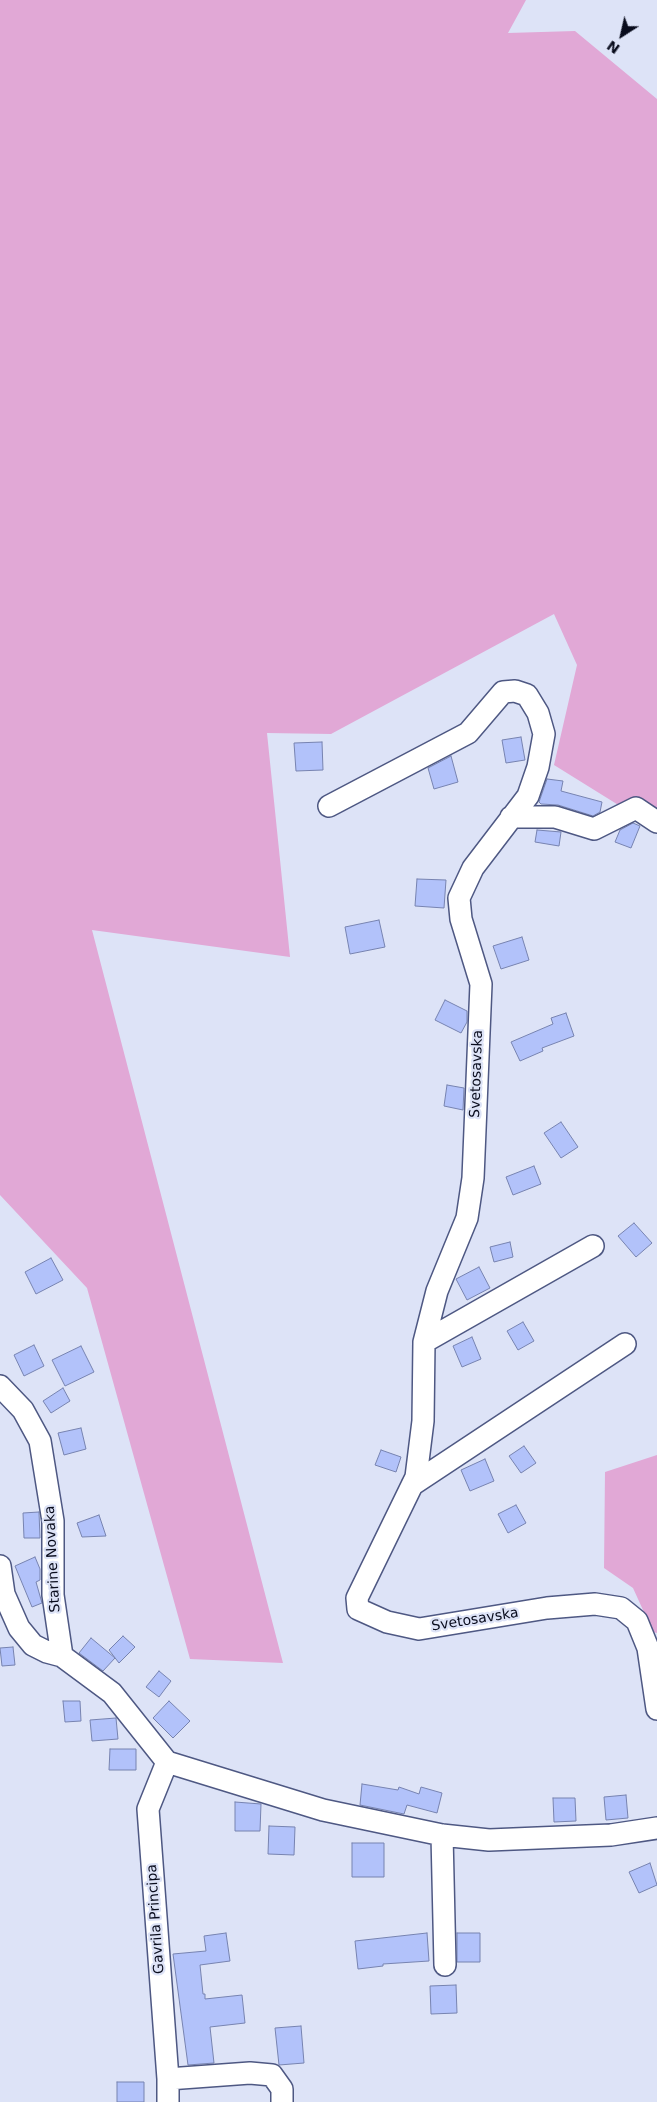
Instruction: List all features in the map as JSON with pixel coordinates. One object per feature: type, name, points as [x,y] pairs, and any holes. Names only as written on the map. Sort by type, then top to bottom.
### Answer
[{"type":"street","name":"Svetosavska","points":[[329,806],[468,733],[504,692],[515,691],[527,695],[538,713],[544,734],[538,767],[528,796],[474,868],[459,898],[460,919],[481,984],[473,1178],[467,1218],[437,1291],[424,1342],[423,1421],[416,1477],[357,1598],[358,1609],[387,1622],[419,1629],[547,1608],[595,1604],[621,1608],[638,1621],[648,1648],[657,1709]]},
{"type":"street","points":[[511,817],[555,816],[594,829],[636,808],[657,822]]},
{"type":"street","points":[[424,1342],[593,1246]]},
{"type":"street","points":[[412,1485],[625,1344]]},
{"type":"street","name":"Starine Novaka","points":[[0,1386],[23,1410],[40,1441],[53,1522],[53,1595],[62,1656]]},
{"type":"street","points":[[0,1566],[4,1594],[19,1628],[33,1645],[47,1652],[62,1656],[112,1692],[167,1762],[323,1810],[442,1836],[488,1840],[611,1835],[657,1828]]},
{"type":"street","name":"Gavrila Principa","points":[[167,1762],[148,1809],[168,2079],[168,2102]]},
{"type":"street","points":[[442,1836],[445,1965]]},
{"type":"street","points":[[168,2079],[250,2073],[272,2075],[282,2089],[282,2102]]},
{"type":"shaded area","points":[[0,0],[526,0],[508,33],[575,31],[657,99],[657,829],[554,765],[577,665],[554,614],[331,734],[267,733],[290,957],[92,930],[283,1663],[190,1659],[87,1288],[0,1195]]},
{"type":"shaded area","points":[[657,1455],[657,1633],[653,1632],[633,1588],[604,1568],[605,1472]]},
{"type":"building","points":[[521,737],[525,760],[506,763],[502,740]]},
{"type":"building","points":[[322,742],[323,770],[296,771],[294,743]]},
{"type":"building","points":[[451,756],[458,782],[434,789],[428,768]]},
{"type":"building","points":[[547,779],[563,781],[561,791],[602,802],[600,812],[593,816],[558,805],[541,804],[539,802]]},
{"type":"building","points":[[633,823],[640,826],[631,848],[615,842],[620,830]]},
{"type":"building","points":[[537,830],[561,832],[559,846],[535,842]]},
{"type":"building","points":[[417,879],[446,880],[444,908],[415,906]]},
{"type":"building","points":[[379,920],[385,947],[350,954],[345,927]]},
{"type":"building","points":[[522,937],[529,960],[501,969],[493,946]]},
{"type":"building","points":[[445,1000],[467,1011],[467,1022],[461,1033],[435,1020]]},
{"type":"building","points":[[566,1013],[574,1036],[542,1048],[543,1051],[520,1061],[511,1042],[553,1024],[551,1018]]},
{"type":"building","points":[[447,1085],[464,1088],[463,1110],[444,1106]]},
{"type":"building","points":[[561,1122],[578,1147],[561,1158],[544,1133]]},
{"type":"building","points":[[534,1166],[541,1184],[513,1195],[506,1177]]},
{"type":"building","points":[[634,1223],[652,1243],[636,1257],[618,1236]]},
{"type":"building","points":[[510,1242],[513,1257],[494,1262],[490,1247]]},
{"type":"building","points":[[51,1258],[63,1280],[36,1294],[25,1272]]},
{"type":"building","points":[[479,1267],[490,1288],[467,1300],[456,1279]]},
{"type":"building","points":[[523,1322],[534,1341],[518,1350],[507,1331]]},
{"type":"building","points":[[472,1337],[481,1359],[462,1367],[453,1346]]},
{"type":"building","points":[[34,1345],[44,1366],[24,1376],[14,1355]]},
{"type":"building","points":[[81,1346],[94,1372],[65,1386],[52,1360]]},
{"type":"building","points":[[63,1388],[70,1401],[51,1413],[43,1401]]},
{"type":"building","points":[[81,1428],[86,1449],[64,1455],[58,1433]]},
{"type":"building","points":[[524,1446],[536,1463],[521,1473],[509,1456]]},
{"type":"building","points":[[381,1450],[401,1457],[396,1472],[375,1465]]},
{"type":"building","points":[[485,1459],[494,1481],[470,1491],[461,1470]]},
{"type":"building","points":[[516,1505],[526,1523],[508,1533],[498,1514]]},
{"type":"building","points":[[39,1512],[40,1538],[24,1538],[23,1513]]},
{"type":"building","points":[[99,1515],[106,1536],[82,1537],[77,1523]]},
{"type":"building","points":[[35,1557],[40,1569],[40,1580],[36,1582],[42,1603],[32,1607],[15,1566]]},
{"type":"building","points":[[123,1636],[135,1647],[119,1663],[109,1650]]},
{"type":"building","points":[[91,1638],[115,1658],[103,1671],[79,1653]]},
{"type":"building","points":[[13,1647],[15,1665],[2,1666],[0,1648]]},
{"type":"building","points":[[159,1671],[171,1681],[159,1697],[146,1687]]},
{"type":"building","points":[[63,1701],[80,1701],[81,1721],[65,1722]]},
{"type":"building","points":[[169,1701],[190,1721],[173,1738],[153,1718]]},
{"type":"building","points":[[116,1718],[118,1739],[92,1741],[90,1720]]},
{"type":"building","points":[[110,1749],[136,1749],[136,1770],[109,1770]]},
{"type":"building","points":[[362,1784],[398,1790],[399,1787],[419,1794],[421,1787],[442,1793],[437,1813],[407,1805],[404,1814],[360,1805]]},
{"type":"building","points":[[626,1795],[628,1818],[606,1820],[604,1797]]},
{"type":"building","points":[[553,1798],[575,1798],[576,1821],[554,1822]]},
{"type":"building","points":[[235,1802],[261,1804],[260,1831],[235,1831]]},
{"type":"building","points":[[269,1826],[295,1827],[294,1855],[268,1854]]},
{"type":"building","points":[[352,1843],[384,1843],[384,1877],[352,1877]]},
{"type":"building","points":[[650,1863],[657,1885],[639,1893],[629,1872]]},
{"type":"building","points":[[226,1933],[230,1961],[200,1965],[203,1994],[205,1994],[205,1999],[242,1995],[245,2023],[210,2027],[214,2063],[188,2065],[173,1954],[206,1951],[204,1936]]},
{"type":"building","points":[[427,1933],[429,1961],[383,1964],[383,1966],[358,1969],[355,1941]]},
{"type":"building","points":[[457,1933],[480,1933],[480,1962],[457,1962]]},
{"type":"building","points":[[456,1985],[457,2013],[431,2014],[430,1986]]},
{"type":"building","points":[[301,2026],[304,2063],[279,2065],[275,2028]]},
{"type":"building","points":[[117,2082],[144,2082],[144,2102],[117,2102]]}]
